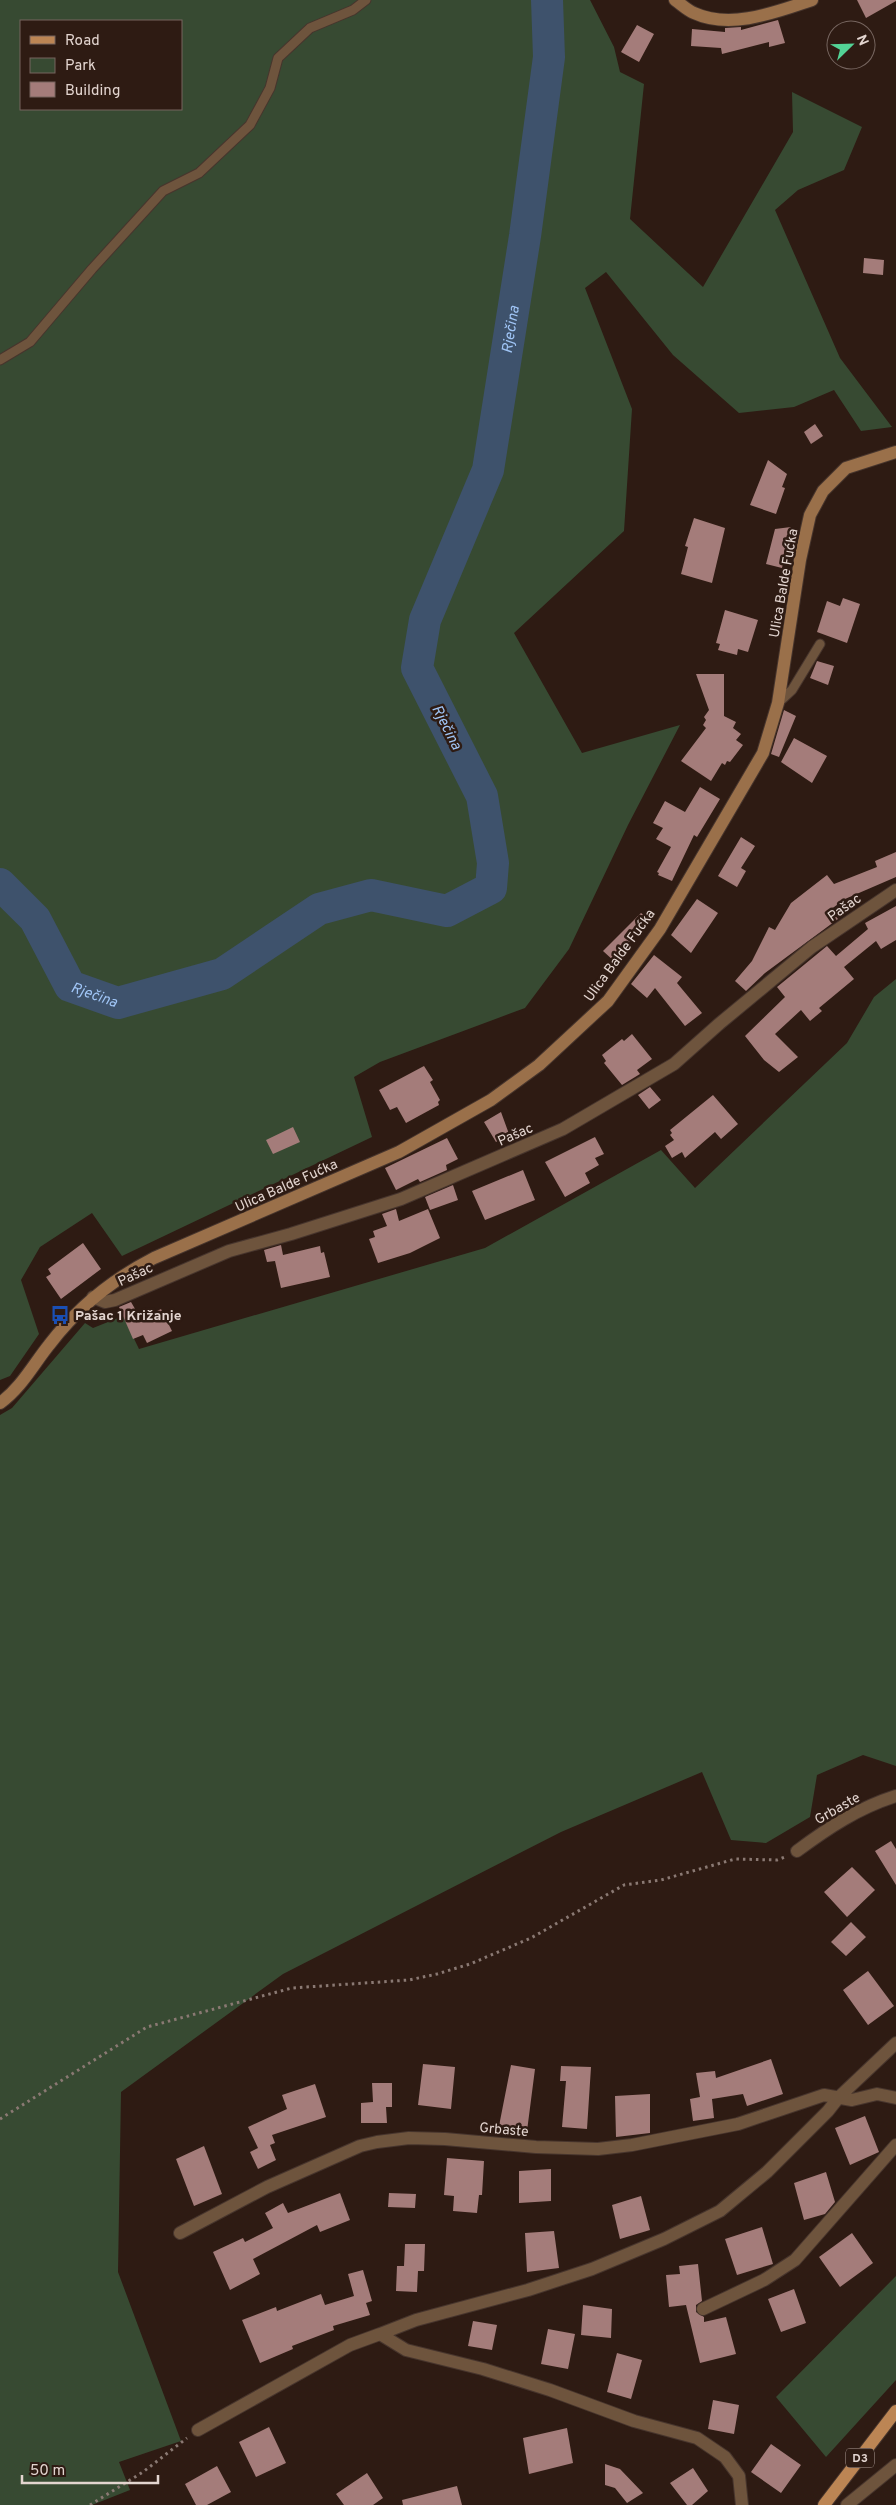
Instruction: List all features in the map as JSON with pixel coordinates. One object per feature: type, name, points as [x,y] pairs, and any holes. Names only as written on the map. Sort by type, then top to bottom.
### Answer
[{"type":"main road","points":[[675,0],[695,14],[728,20],[768,14],[812,0]]},
{"type":"main road","name":"Ulica Balde Fućka","points":[[0,1403],[21,1384],[69,1321],[93,1297],[120,1276],[154,1258],[399,1152],[491,1100],[546,1059],[608,1001],[660,929],[763,753],[778,703],[800,560],[810,515],[823,490],[846,468],[896,452]]},
{"type":"main road","name":"D3","points":[[826,2505],[896,2411]]},
{"type":"street","name":"Pašac","points":[[93,1297],[105,1302],[115,1300],[229,1251],[291,1234],[401,1199],[563,1129],[674,1064],[812,947],[896,890]]},
{"type":"street","name":"Grbaste","points":[[797,1851],[836,1823],[880,1801],[896,1796]]},
{"type":"street","points":[[198,2430],[350,2345],[416,2320],[528,2290],[592,2269],[664,2239],[720,2211],[767,2172],[828,2111],[839,2097],[896,2043]]},
{"type":"street","name":"Grbaste","points":[[180,2233],[267,2187],[360,2146],[377,2142],[409,2138],[445,2139],[536,2147],[598,2149],[632,2145],[738,2124],[824,2095],[852,2100],[877,2094],[896,2098]]},
{"type":"street","points":[[703,2310],[764,2280],[795,2260],[896,2145]]},
{"type":"street","points":[[380,2334],[406,2350],[483,2369],[550,2390],[634,2421],[697,2438],[725,2458],[739,2476],[742,2505]]},
{"type":"street","points":[[847,2505],[896,2465]]},
{"type":"lane","points":[[0,360],[30,342],[92,269],[163,192],[199,173],[250,125],[270,88],[278,58],[310,28],[353,10],[366,0]]},
{"type":"lane","points":[[778,703],[792,690],[820,644]]},
{"type":"path","points":[[0,2119],[147,2027],[292,1988],[409,1980],[437,1974],[470,1964],[531,1938],[624,1885],[661,1880],[735,1858],[777,1860],[797,1851]]},
{"type":"path","points":[[90,2505],[143,2472],[198,2430]]},
{"type":"green space","points":[[0,0],[590,0],[614,47],[620,72],[644,84],[630,219],[703,287],[793,132],[792,92],[862,127],[844,170],[798,190],[775,210],[840,358],[892,427],[861,431],[834,390],[794,407],[739,413],[673,355],[606,272],[585,288],[632,409],[624,531],[514,633],[582,753],[680,725],[628,825],[569,949],[525,1008],[380,1062],[354,1077],[372,1137],[122,1256],[92,1213],[40,1247],[21,1280],[39,1334],[10,1376],[0,1380]]},
{"type":"green space","points":[[896,979],[896,1766],[863,1755],[817,1775],[810,1817],[766,1843],[731,1840],[702,1772],[561,1832],[283,1974],[121,2092],[118,2272],[181,2441],[119,2462],[130,2490],[92,2505],[0,2505],[0,1415],[12,1408],[85,1323],[93,1328],[123,1316],[139,1349],[485,1248],[661,1150],[695,1188],[847,1043],[874,997]]},
{"type":"green space","points":[[896,2276],[896,2380],[826,2457],[776,2397]]},
{"type":"building","points":[[857,0],[896,0],[896,1],[866,18]]},
{"type":"building","points":[[778,20],[785,43],[769,47],[769,42],[722,54],[721,48],[691,46],[692,29],[725,32],[725,28],[741,27],[741,30]]},
{"type":"building","points":[[637,25],[654,34],[639,62],[621,52]]},
{"type":"building","points":[[864,258],[884,260],[883,275],[863,273]]},
{"type":"building","points":[[815,424],[823,436],[811,444],[804,432]]},
{"type":"building","points":[[768,460],[787,474],[782,487],[785,488],[776,514],[750,505]]},
{"type":"building","points":[[694,518],[725,528],[712,583],[681,574],[688,547],[685,546]]},
{"type":"building","points":[[791,527],[782,568],[766,564],[775,529]]},
{"type":"building","points":[[843,598],[860,604],[847,643],[817,632],[827,601],[840,606]]},
{"type":"building","points":[[725,610],[758,620],[748,652],[738,649],[737,655],[718,650],[720,644],[716,643]]},
{"type":"building","points":[[817,661],[834,666],[828,685],[810,678]]},
{"type":"building","points":[[696,674],[724,674],[724,716],[736,722],[733,728],[741,734],[736,740],[743,745],[730,762],[727,761],[725,765],[722,763],[711,781],[681,761],[706,728],[703,725],[706,720],[704,717],[709,710]]},
{"type":"building","points":[[784,710],[796,716],[779,757],[771,754]]},
{"type":"building","points":[[794,738],[827,756],[812,783],[781,762]]},
{"type":"building","points":[[700,787],[720,799],[697,837],[694,835],[672,881],[658,875],[659,873],[657,872],[671,847],[656,839],[663,828],[653,823],[665,801],[685,812]]},
{"type":"building","points":[[741,837],[755,846],[741,868],[746,871],[737,887],[718,876]]},
{"type":"building","points":[[896,852],[896,877],[845,899],[830,910],[838,919],[765,973],[746,991],[735,981],[752,961],[769,927],[775,930],[791,903],[827,875],[834,884],[877,867],[875,861]]},
{"type":"building","points":[[697,899],[718,913],[691,953],[671,935]]},
{"type":"building","points":[[896,906],[896,940],[881,949],[876,941],[844,967],[854,979],[819,1008],[822,1011],[810,1021],[801,1010],[775,1034],[798,1057],[779,1072],[764,1060],[745,1036],[785,997],[777,987],[827,946],[836,956],[868,929],[865,923]]},
{"type":"building","points":[[641,913],[645,916],[629,943],[631,945],[614,961],[603,951]]},
{"type":"building","points":[[654,955],[682,977],[677,983],[702,1013],[685,1026],[655,988],[647,998],[631,984]]},
{"type":"building","points":[[632,1034],[652,1059],[637,1070],[640,1074],[622,1085],[604,1063],[606,1061],[602,1055],[622,1039],[624,1041]]},
{"type":"building","points":[[424,1066],[433,1080],[430,1082],[440,1100],[438,1102],[439,1105],[406,1123],[397,1107],[390,1110],[379,1090]]},
{"type":"building","points":[[650,1087],[661,1100],[649,1109],[638,1095]]},
{"type":"building","points":[[713,1095],[738,1124],[721,1139],[715,1132],[685,1158],[682,1152],[672,1158],[665,1146],[674,1140],[670,1135],[672,1133],[670,1130]]},
{"type":"building","points":[[501,1112],[509,1134],[496,1142],[484,1122]]},
{"type":"building","points":[[293,1127],[300,1142],[273,1154],[266,1140]]},
{"type":"building","points":[[595,1137],[604,1154],[595,1158],[599,1165],[585,1173],[590,1183],[565,1197],[545,1162]]},
{"type":"building","points":[[447,1138],[458,1159],[446,1165],[447,1170],[420,1182],[418,1179],[396,1190],[385,1168]]},
{"type":"building","points":[[523,1170],[535,1200],[485,1220],[472,1191]]},
{"type":"building","points":[[453,1185],[458,1200],[430,1210],[425,1197]]},
{"type":"building","points":[[396,1209],[399,1221],[428,1209],[440,1238],[410,1253],[378,1263],[369,1239],[375,1237],[373,1231],[387,1226],[382,1214]]},
{"type":"building","points":[[83,1243],[101,1269],[61,1299],[46,1277],[51,1274],[48,1269]]},
{"type":"building","points":[[281,1245],[283,1255],[320,1246],[321,1253],[324,1252],[330,1277],[281,1288],[275,1261],[267,1262],[264,1250]]},
{"type":"building","points":[[131,1302],[141,1319],[161,1309],[172,1331],[147,1343],[143,1335],[133,1339],[119,1307]]},
{"type":"building","points":[[891,1841],[896,1849],[896,1885],[875,1851]]},
{"type":"building","points":[[852,1867],[875,1890],[847,1917],[824,1892]]},
{"type":"building","points":[[851,1922],[866,1937],[846,1956],[831,1942]]},
{"type":"building","points":[[868,1971],[894,2006],[868,2025],[843,1990]]},
{"type":"building","points":[[771,2059],[783,2094],[747,2106],[743,2094],[712,2099],[714,2118],[693,2121],[690,2099],[700,2097],[696,2073],[715,2071],[716,2078]]},
{"type":"building","points":[[423,2064],[455,2067],[451,2109],[418,2105]]},
{"type":"building","points":[[511,2065],[535,2069],[527,2131],[499,2126]]},
{"type":"building","points":[[561,2066],[591,2067],[587,2129],[562,2127],[566,2081],[560,2081]]},
{"type":"building","points":[[372,2083],[392,2083],[392,2107],[386,2107],[387,2123],[361,2123],[361,2103],[373,2102]]},
{"type":"building","points":[[315,2084],[326,2117],[272,2135],[275,2143],[270,2145],[276,2160],[258,2169],[250,2152],[258,2148],[248,2127],[287,2109],[282,2095]]},
{"type":"building","points":[[650,2094],[650,2133],[616,2137],[615,2096]]},
{"type":"building","points":[[865,2116],[879,2152],[850,2165],[835,2128]]},
{"type":"building","points":[[204,2146],[222,2194],[194,2206],[176,2159]]},
{"type":"building","points":[[447,2158],[484,2161],[482,2195],[479,2195],[477,2213],[453,2211],[454,2196],[444,2195]]},
{"type":"building","points":[[551,2169],[551,2201],[519,2203],[519,2171]]},
{"type":"building","points":[[826,2172],[835,2202],[825,2214],[804,2220],[794,2183]]},
{"type":"building","points":[[340,2193],[350,2220],[320,2232],[317,2225],[253,2259],[260,2274],[230,2290],[213,2252],[243,2238],[245,2242],[273,2228],[265,2213],[283,2203],[288,2213]]},
{"type":"building","points":[[389,2193],[416,2194],[415,2208],[388,2207]]},
{"type":"building","points":[[641,2196],[650,2230],[620,2239],[612,2205]]},
{"type":"building","points":[[762,2227],[773,2264],[737,2275],[725,2239]]},
{"type":"building","points":[[554,2231],[559,2268],[527,2272],[525,2233]]},
{"type":"building","points":[[852,2233],[873,2263],[840,2287],[819,2257]]},
{"type":"building","points":[[405,2244],[425,2244],[424,2271],[418,2271],[417,2292],[396,2291],[397,2266],[404,2266]]},
{"type":"building","points":[[698,2264],[702,2301],[696,2305],[696,2312],[704,2317],[704,2322],[726,2317],[736,2354],[700,2363],[686,2305],[669,2307],[666,2275],[680,2274],[679,2266]]},
{"type":"building","points":[[363,2270],[372,2301],[366,2303],[370,2315],[333,2326],[334,2330],[292,2346],[293,2349],[260,2363],[242,2320],[276,2307],[277,2311],[321,2294],[325,2305],[354,2296],[348,2274]]},
{"type":"building","points":[[794,2289],[806,2323],[781,2332],[768,2299]]},
{"type":"building","points":[[583,2305],[612,2309],[611,2338],[581,2335]]},
{"type":"building","points":[[473,2321],[497,2325],[492,2350],[468,2346]]},
{"type":"building","points":[[548,2329],[575,2334],[568,2369],[541,2364]]},
{"type":"building","points":[[617,2353],[642,2360],[631,2399],[607,2392]]},
{"type":"building","points":[[713,2400],[739,2405],[734,2434],[708,2429]]},
{"type":"building","points":[[269,2427],[286,2463],[256,2477],[239,2442]]},
{"type":"building","points":[[567,2428],[573,2463],[529,2474],[523,2438]]},
{"type":"building","points":[[771,2444],[801,2465],[781,2493],[751,2472]]},
{"type":"building","points":[[605,2464],[620,2469],[643,2493],[627,2503],[615,2488],[605,2485]]},
{"type":"building","points":[[217,2466],[231,2492],[207,2505],[196,2505],[185,2484]]},
{"type":"building","points":[[693,2468],[708,2491],[692,2505],[687,2505],[670,2483]]},
{"type":"building","points":[[367,2473],[383,2498],[373,2505],[344,2505],[336,2494]]},
{"type":"building","points":[[457,2486],[462,2505],[403,2505],[402,2500]]},
{"type":"waterway","name":"Rječina","points":[[0,884],[35,919],[70,986],[118,1003],[222,974],[319,909],[371,895],[447,911],[491,888],[493,863],[482,796],[417,668],[425,620],[488,470],[525,236],[549,57],[547,0]]},
{"type":"place","name":"Pašac 1 Križanje","points":[[60,1315]]}]
